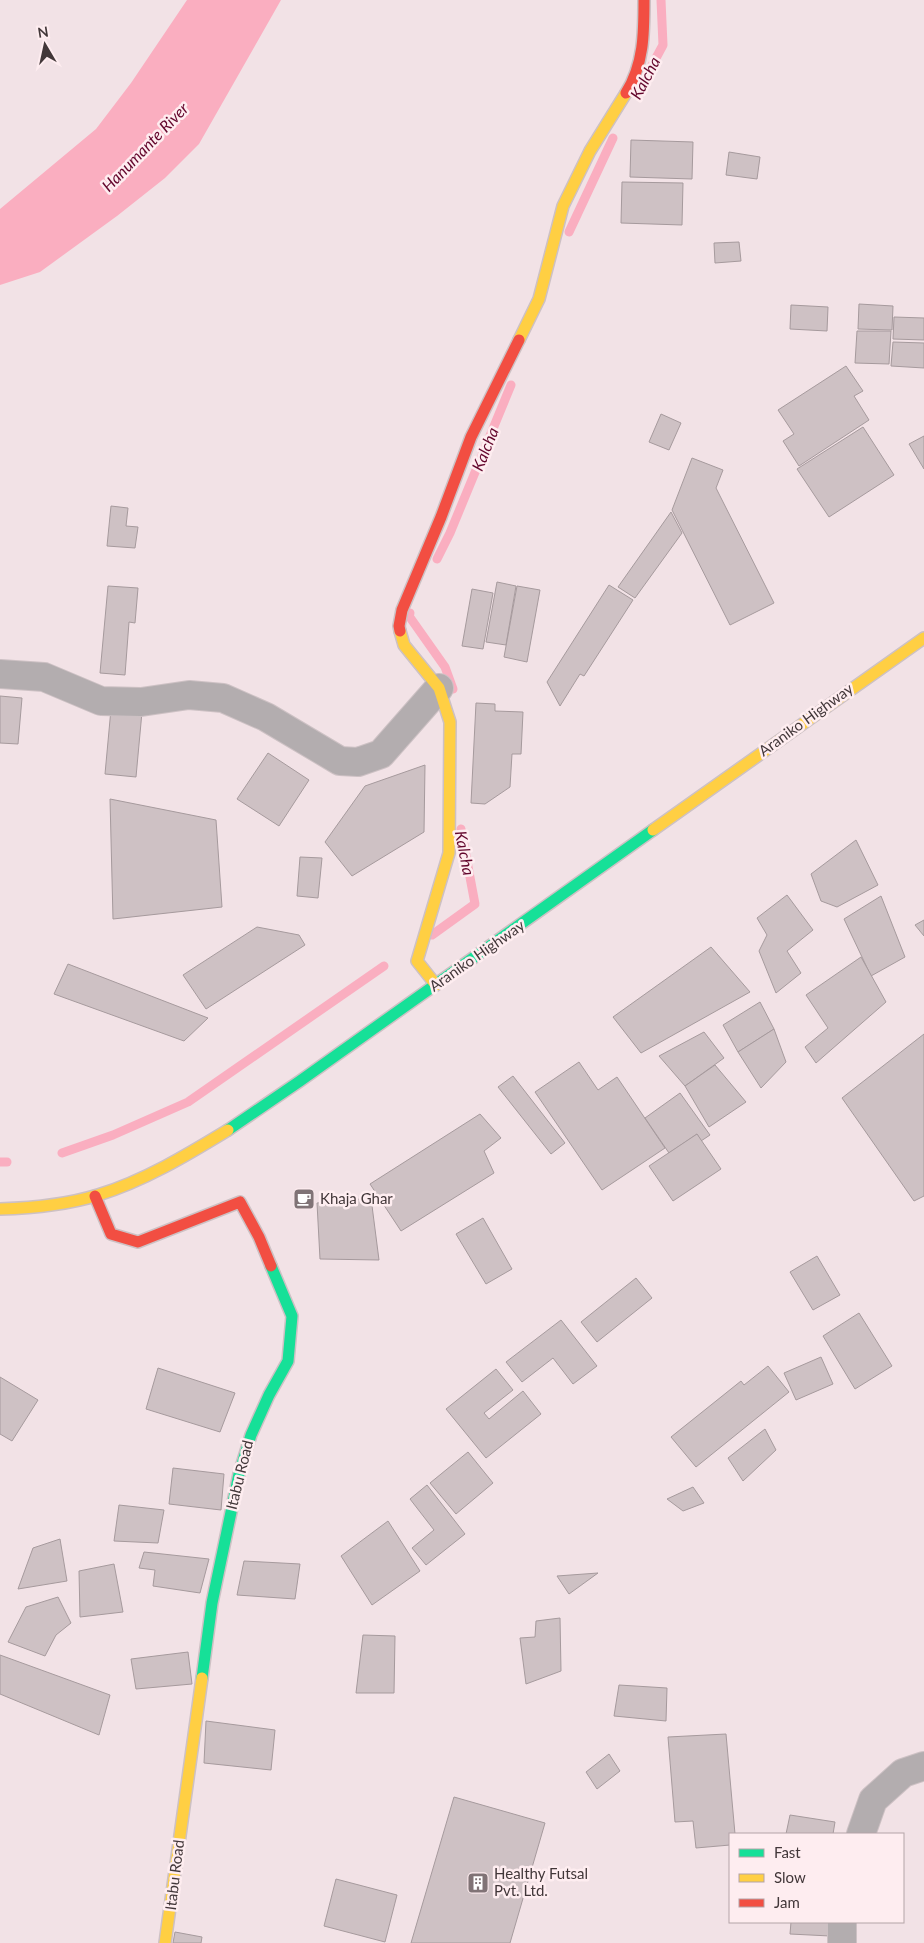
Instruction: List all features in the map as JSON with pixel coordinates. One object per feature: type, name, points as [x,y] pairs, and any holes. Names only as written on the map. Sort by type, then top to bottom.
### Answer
[{"type":"main road","points":[[436,985],[417,961],[448,853],[450,722],[439,688],[404,645],[399,626],[402,610],[471,437],[539,300],[563,206],[590,152],[633,82],[641,58],[644,34],[644,0]]},
{"type":"main road","name":"Araniko Highway","points":[[0,1209],[35,1208],[95,1196],[128,1184],[206,1145],[436,985],[924,638]]},
{"type":"main road","name":"Itabu Road","points":[[95,1196],[111,1234],[138,1242],[240,1202],[259,1237],[292,1316],[288,1361],[269,1395],[251,1434],[239,1474],[214,1594],[165,1943]]},
{"type":"street","points":[[0,674],[44,677],[101,700],[141,702],[189,695],[223,698],[266,717],[340,761],[358,762],[381,754],[439,688]]},
{"type":"street","points":[[861,1833],[874,1800],[903,1773],[924,1766]]},
{"type":"street","points":[[842,1923],[842,1943]]},
{"type":"water","name":"Hanumante River","points":[[187,0],[281,0],[199,144],[165,178],[117,216],[40,272],[0,285],[0,209],[96,129],[131,83]]},
{"type":"building","points":[[631,140],[693,142],[692,179],[630,177]]},
{"type":"building","points":[[729,152],[760,157],[757,179],[726,175]]},
{"type":"building","points":[[622,182],[683,183],[682,225],[621,223]]},
{"type":"building","points":[[739,242],[741,261],[715,263],[714,243]]},
{"type":"building","points":[[859,304],[893,306],[892,330],[858,329]]},
{"type":"building","points":[[791,305],[828,307],[827,331],[790,329]]},
{"type":"building","points":[[894,317],[924,318],[924,340],[893,339]]},
{"type":"building","points":[[857,331],[891,331],[889,364],[855,363]]},
{"type":"building","points":[[893,342],[924,343],[924,368],[891,366]]},
{"type":"building","points":[[846,366],[863,391],[854,396],[869,420],[799,466],[783,441],[794,434],[778,410]]},
{"type":"building","points":[[661,414],[681,423],[669,450],[649,442]]},
{"type":"building","points":[[863,427],[894,475],[829,517],[797,469]]},
{"type":"building","points":[[924,436],[924,469],[909,444]]},
{"type":"building","points":[[692,458],[723,470],[716,488],[774,603],[730,625],[672,510]]},
{"type":"building","points":[[111,506],[128,508],[126,526],[138,527],[135,548],[107,546]]},
{"type":"building","points":[[671,512],[682,533],[635,598],[618,587]]},
{"type":"building","points":[[497,582],[516,586],[506,645],[486,642]]},
{"type":"building","points":[[609,585],[633,600],[584,676],[580,674],[560,706],[547,682]]},
{"type":"building","points":[[108,586],[138,588],[135,623],[129,622],[125,675],[100,673]]},
{"type":"building","points":[[517,586],[540,590],[527,662],[504,657]]},
{"type":"building","points":[[472,589],[493,593],[483,649],[462,646]]},
{"type":"building","points":[[0,696],[22,698],[18,744],[0,743]]},
{"type":"building","points":[[476,703],[495,704],[495,711],[523,712],[521,754],[512,754],[510,787],[485,804],[471,803]]},
{"type":"building","points":[[111,709],[142,712],[136,777],[105,774]]},
{"type":"building","points":[[268,753],[309,780],[279,826],[237,799]]},
{"type":"building","points":[[425,765],[424,832],[352,876],[325,842],[365,786]]},
{"type":"building","points":[[110,799],[216,820],[222,907],[113,919]]},
{"type":"building","points":[[856,840],[878,885],[837,907],[821,901],[811,874]]},
{"type":"building","points":[[300,857],[322,858],[318,898],[297,896]]},
{"type":"building","points":[[787,895],[813,930],[787,951],[801,973],[776,993],[759,951],[767,935],[757,918]]},
{"type":"building","points":[[881,896],[905,957],[871,976],[844,919]]},
{"type":"building","points":[[924,920],[924,936],[915,925]]},
{"type":"building","points":[[257,927],[299,935],[305,945],[206,1009],[183,975]]},
{"type":"building","points":[[711,947],[750,992],[641,1053],[613,1017]]},
{"type":"building","points":[[861,957],[886,1002],[816,1063],[805,1047],[828,1028],[806,995]]},
{"type":"building","points":[[68,964],[208,1018],[184,1041],[54,994]]},
{"type":"building","points":[[760,1002],[774,1029],[738,1052],[723,1025]]},
{"type":"building","points":[[774,1029],[786,1062],[761,1088],[738,1052]]},
{"type":"building","points":[[704,1032],[724,1058],[685,1086],[659,1056]]},
{"type":"building","points":[[924,1034],[924,1196],[914,1201],[842,1098]]},
{"type":"building","points":[[579,1062],[598,1090],[617,1077],[665,1148],[602,1190],[535,1092]]},
{"type":"building","points":[[715,1065],[746,1102],[709,1127],[685,1086]]},
{"type":"building","points":[[513,1076],[565,1143],[551,1154],[498,1087]]},
{"type":"building","points":[[680,1093],[710,1135],[701,1141],[697,1134],[669,1153],[645,1118]]},
{"type":"building","points":[[480,1114],[501,1138],[484,1151],[494,1173],[401,1231],[370,1184]]},
{"type":"building","points":[[697,1134],[721,1169],[673,1201],[649,1166]]},
{"type":"building","points":[[371,1198],[379,1260],[320,1259],[317,1203]]},
{"type":"building","points":[[483,1218],[512,1269],[486,1284],[456,1234]]},
{"type":"building","points":[[817,1256],[840,1295],[813,1310],[790,1272]]},
{"type":"building","points":[[636,1278],[652,1298],[597,1342],[581,1322]]},
{"type":"building","points":[[859,1313],[892,1366],[855,1389],[823,1336]]},
{"type":"building","points":[[561,1320],[597,1366],[573,1384],[553,1358],[522,1382],[506,1362]]},
{"type":"building","points":[[821,1357],[833,1384],[796,1400],[784,1373]]},
{"type":"building","points":[[768,1366],[789,1392],[696,1467],[671,1437],[741,1381],[744,1385]]},
{"type":"building","points":[[158,1368],[235,1393],[220,1432],[146,1409]]},
{"type":"building","points":[[496,1369],[513,1390],[484,1413],[489,1419],[523,1391],[541,1414],[486,1458],[446,1409]]},
{"type":"building","points":[[0,1377],[38,1400],[12,1441],[0,1434]]},
{"type":"building","points":[[765,1429],[776,1450],[743,1481],[728,1458]]},
{"type":"building","points":[[468,1452],[493,1483],[456,1514],[430,1483]]},
{"type":"building","points":[[173,1468],[224,1474],[221,1510],[169,1504]]},
{"type":"building","points":[[427,1485],[465,1534],[426,1565],[412,1548],[434,1530],[410,1499]]},
{"type":"building","points":[[693,1487],[704,1503],[683,1511],[667,1499]]},
{"type":"building","points":[[119,1505],[164,1510],[158,1543],[114,1541]]},
{"type":"building","points":[[388,1521],[420,1571],[372,1605],[341,1556]]},
{"type":"building","points":[[60,1539],[67,1581],[18,1589],[33,1548]]},
{"type":"building","points":[[144,1552],[209,1559],[200,1593],[153,1586],[155,1570],[139,1568]]},
{"type":"building","points":[[244,1561],[300,1564],[295,1599],[237,1595]]},
{"type":"building","points":[[114,1564],[123,1612],[80,1617],[79,1571]]},
{"type":"building","points":[[598,1573],[569,1594],[557,1576]]},
{"type":"building","points":[[58,1597],[71,1623],[56,1635],[45,1656],[8,1642],[26,1607]]},
{"type":"building","points":[[560,1618],[561,1671],[526,1684],[520,1638],[535,1637],[536,1621]]},
{"type":"building","points":[[363,1635],[395,1636],[394,1693],[356,1693]]},
{"type":"building","points":[[188,1652],[192,1684],[136,1689],[131,1659]]},
{"type":"building","points":[[0,1655],[110,1695],[99,1735],[0,1694]]},
{"type":"building","points":[[619,1685],[667,1688],[666,1721],[614,1716]]},
{"type":"building","points":[[206,1721],[275,1730],[271,1770],[204,1763]]},
{"type":"building","points":[[726,1734],[735,1833],[729,1833],[729,1845],[696,1848],[693,1821],[675,1822],[668,1737]]},
{"type":"building","points":[[609,1754],[620,1771],[597,1789],[586,1772]]},
{"type":"building","name":"Healthy Futsal Pvt. Ltd.","points":[[454,1797],[545,1823],[510,1943],[411,1943]]},
{"type":"building","points":[[790,1815],[835,1822],[833,1833],[786,1833]]},
{"type":"building","points":[[336,1879],[397,1895],[385,1942],[324,1926]]},
{"type":"building","points":[[791,1923],[831,1923],[830,1936],[790,1934]]},
{"type":"building","points":[[175,1932],[202,1937],[201,1943],[173,1943]]},
{"type":"waterway","name":"Kalcha","points":[[649,71],[663,45],[661,0]]},
{"type":"waterway","name":"Kalcha","points":[[569,232],[613,138]]},
{"type":"waterway","name":"Kalcha","points":[[437,559],[450,533],[511,385]]},
{"type":"waterway","name":"Kalcha","points":[[410,613],[409,616],[445,667],[453,689]]},
{"type":"waterway","name":"Kalcha","points":[[432,935],[475,904],[461,829]]},
{"type":"waterway","points":[[62,1153],[113,1135],[188,1102],[384,966]]},
{"type":"waterway","points":[[0,1162],[7,1162]]},
{"type":"traffic: fast","points":[[228,1130],[653,830]]},
{"type":"traffic: fast","points":[[202,1678],[212,1603],[239,1474],[251,1435],[269,1395],[288,1361],[292,1316],[271,1266]]},
{"type":"traffic: slow","points":[[519,340],[539,299],[563,206],[590,151],[626,93]]},
{"type":"traffic: slow","points":[[400,631],[404,645],[439,688],[450,722],[449,853],[417,961],[436,985]]},
{"type":"traffic: slow","points":[[653,830],[924,638]]},
{"type":"traffic: slow","points":[[0,1209],[62,1204],[115,1189],[165,1167],[228,1130]]},
{"type":"traffic: slow","points":[[165,1943],[202,1678]]},
{"type":"traffic: jam","points":[[626,93],[640,60],[644,0]]},
{"type":"traffic: jam","points":[[400,631],[402,610],[441,517],[471,437],[519,340]]},
{"type":"traffic: jam","points":[[95,1196],[111,1234],[138,1242],[240,1202],[259,1237],[271,1266]]},
{"type":"place","name":"Khaja Ghar","points":[[304,1199]]},
{"type":"place","name":"Healthy Futsal Pvt. Ltd.","points":[[478,1883]]}]
